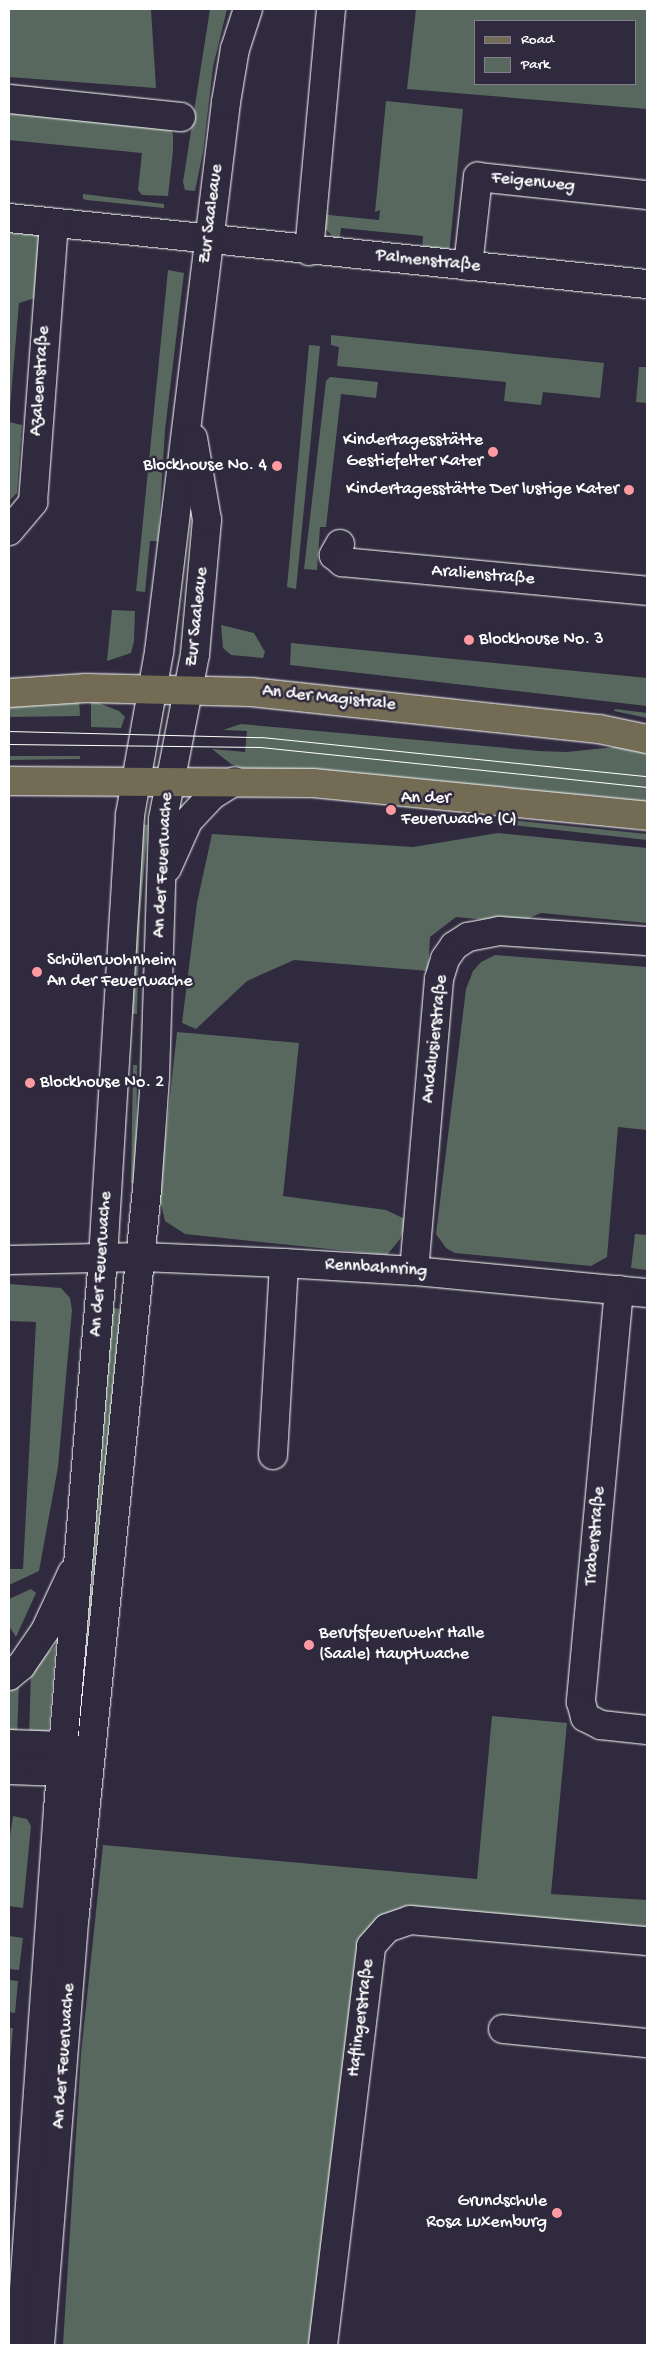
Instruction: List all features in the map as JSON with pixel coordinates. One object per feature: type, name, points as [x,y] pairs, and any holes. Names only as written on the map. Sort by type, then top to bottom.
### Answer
[{"type":"main road","name":"An der Magistrale","points":[[9,693],[86,688],[190,689],[414,708],[599,729],[647,739]]},
{"type":"main road","points":[[9,781],[313,782],[647,816]]},
{"type":"street","name":"Zur Saaleaue","points":[[135,781],[152,688],[189,422],[209,239],[234,58],[248,9]]},
{"type":"street","points":[[309,251],[330,9]]},
{"type":"street","points":[[9,99],[181,117]]},
{"type":"street","name":"Feigenweg","points":[[468,266],[478,177],[647,194]]},
{"type":"street","points":[[9,218],[209,239]]},
{"type":"street","name":"Azaleenstraße","points":[[9,530],[32,502],[54,223]]},
{"type":"street","name":"Palmenstraße","points":[[209,239],[309,251],[647,284]]},
{"type":"street","name":"Zur Saaleaue","points":[[169,781],[190,689],[207,520],[189,422]]},
{"type":"street","name":"Aralienstraße","points":[[340,544],[334,555],[342,562],[647,592]]},
{"type":"street","name":"An der Feuerwache","points":[[40,2345],[73,1758],[78,1560],[104,1258],[120,956],[135,781]]},
{"type":"street","name":"An der Feuerwache","points":[[20,2345],[58,1810],[73,1758],[93,1727],[142,1257],[155,1077],[162,834],[169,781]]},
{"type":"street","points":[[162,879],[188,821],[211,796],[235,781]]},
{"type":"street","name":"Andalusierstraße","points":[[414,1271],[439,979],[445,959],[454,946],[468,937],[499,931],[647,942]]},
{"type":"street","name":"Rennbahnring","points":[[9,1260],[142,1257],[284,1263],[414,1271],[647,1292]]},
{"type":"street","points":[[273,1455],[284,1263]]},
{"type":"street","name":"Traberstraße","points":[[619,1290],[581,1702],[585,1717],[601,1725],[647,1730]]},
{"type":"street","points":[[9,1676],[21,1666],[45,1631],[78,1560]]},
{"type":"street","points":[[9,1744],[73,1758]]},
{"type":"street","points":[[9,1770],[43,1770],[73,1758]]},
{"type":"street","points":[[9,1770],[32,1786],[58,1810]]},
{"type":"street","name":"Haflingerstraße","points":[[323,2345],[371,1946],[387,1928],[410,1920],[647,1941]]},
{"type":"street","points":[[503,2029],[647,2043]]},
{"type":"green space","points":[[9,9],[151,9],[156,88],[9,77]]},
{"type":"green space","points":[[210,9],[227,9],[213,67],[203,152],[195,191],[185,190],[183,182]]},
{"type":"green space","points":[[416,9],[647,9],[647,109],[407,89]]},
{"type":"green space","points":[[386,101],[463,109],[449,256],[422,250],[423,236],[341,228],[339,242],[324,228],[319,214],[379,220],[380,210],[375,212]]},
{"type":"green space","points":[[9,104],[168,124],[173,134],[173,151],[168,196],[142,195],[138,190],[142,153],[9,140]]},
{"type":"green space","points":[[83,194],[164,204],[164,208],[87,200],[83,199]]},
{"type":"green space","points":[[9,233],[39,235],[35,298],[19,303],[9,420]]},
{"type":"green space","points":[[168,270],[184,273],[165,430],[158,541],[150,541],[145,592],[136,591]]},
{"type":"green space","points":[[331,335],[604,363],[600,398],[543,392],[541,405],[504,401],[506,382],[337,366],[339,347],[331,345]]},
{"type":"green space","points":[[309,345],[320,346],[296,589],[287,587]]},
{"type":"green space","points":[[639,367],[647,367],[647,403],[636,402]]},
{"type":"green space","points":[[330,377],[378,382],[376,398],[341,394],[326,527],[320,527],[317,570],[304,569],[326,381]]},
{"type":"green space","points":[[9,422],[22,425],[17,493],[9,501]]},
{"type":"green space","points":[[112,610],[135,611],[134,641],[131,653],[107,661]]},
{"type":"green space","points":[[221,625],[254,633],[265,652],[263,658],[231,655],[223,648]]},
{"type":"green space","points":[[291,643],[647,678],[647,706],[290,665]]},
{"type":"green space","points":[[79,698],[80,716],[9,717],[9,704]]},
{"type":"green space","points":[[91,700],[119,711],[125,717],[121,728],[91,727]]},
{"type":"green space","points":[[615,709],[647,713],[647,718],[614,711]]},
{"type":"green space","points":[[241,724],[539,751],[567,752],[624,746],[647,750],[647,805],[245,769],[231,764],[212,749],[245,752],[247,731],[223,730]]},
{"type":"green space","points":[[9,756],[80,756],[80,759],[9,760]]},
{"type":"green space","points":[[510,820],[647,834],[647,840],[495,823]]},
{"type":"green space","points":[[141,824],[148,825],[140,916],[137,1014],[132,1014],[132,953]]},
{"type":"green space","points":[[498,833],[647,848],[647,923],[541,913],[518,923],[456,917],[430,937],[428,971],[294,960],[247,981],[196,1029],[182,1023],[197,903],[212,834],[413,847]]},
{"type":"green space","points":[[495,955],[647,967],[647,1130],[618,1127],[607,1257],[591,1266],[455,1253],[446,1248],[436,1234],[466,989],[473,971],[481,962]]},
{"type":"green space","points":[[177,1032],[299,1043],[283,1196],[386,1210],[407,1220],[400,1239],[387,1255],[185,1234],[165,1221],[159,1196]]},
{"type":"green space","points":[[133,1065],[137,1065],[136,1183],[131,1183]]},
{"type":"green space","points":[[635,1234],[647,1235],[647,1270],[631,1268]]},
{"type":"green space","points":[[9,1284],[61,1288],[70,1298],[72,1310],[58,1467],[39,1571],[9,1585],[9,1569],[23,1569],[36,1322],[9,1321]]},
{"type":"green space","points":[[112,1308],[122,1309],[98,1577],[86,1575]]},
{"type":"green space","points":[[85,1587],[97,1588],[95,1609],[81,1624]]},
{"type":"green space","points":[[31,1589],[36,1593],[16,1637],[9,1626],[9,1599]]},
{"type":"green space","points":[[56,1645],[49,1729],[46,1734],[29,1739],[31,1669]]},
{"type":"green space","points":[[19,1682],[17,1737],[9,1737],[9,1689]]},
{"type":"green space","points":[[492,1716],[567,1723],[551,1894],[647,1900],[647,1941],[387,1928],[323,2345],[63,2345],[81,2054],[103,1845],[477,1879]]},
{"type":"green space","points":[[13,1816],[27,1819],[31,1826],[23,1908],[9,1906],[9,1842]]},
{"type":"green space","points":[[9,1936],[23,1938],[19,1970],[9,1969]]},
{"type":"green space","points":[[9,1980],[18,1981],[15,2013],[9,2012]]},
{"type":"green space","points":[[9,2028],[13,2028],[10,2060],[9,2060]]},
{"type":"tram line","points":[[9,731],[261,737],[647,776]]},
{"type":"tram line","points":[[9,744],[260,747],[647,787]]},
{"type":"place","name":"Kindertagesstätte Gestiefelter Kater","points":[[493,452]]},
{"type":"place","name":"Blockhouse No. 4","points":[[277,466]]},
{"type":"place","name":"Kindertagesstätte Der lustige Kater","points":[[629,490]]},
{"type":"place","name":"Blockhouse No. 3","points":[[469,640]]},
{"type":"place","name":"An der Feuerwache (C)","points":[[391,810]]},
{"type":"place","name":"Schülerwohnheim An der Feuerwache","points":[[37,972]]},
{"type":"place","name":"Blockhouse No. 2","points":[[30,1083]]},
{"type":"place","name":"Berufsfeuerwehr Halle (Saale) Hauptwache","points":[[309,1645]]},
{"type":"place","name":"Grundschule Rosa Luxemburg","points":[[557,2213]]}]
